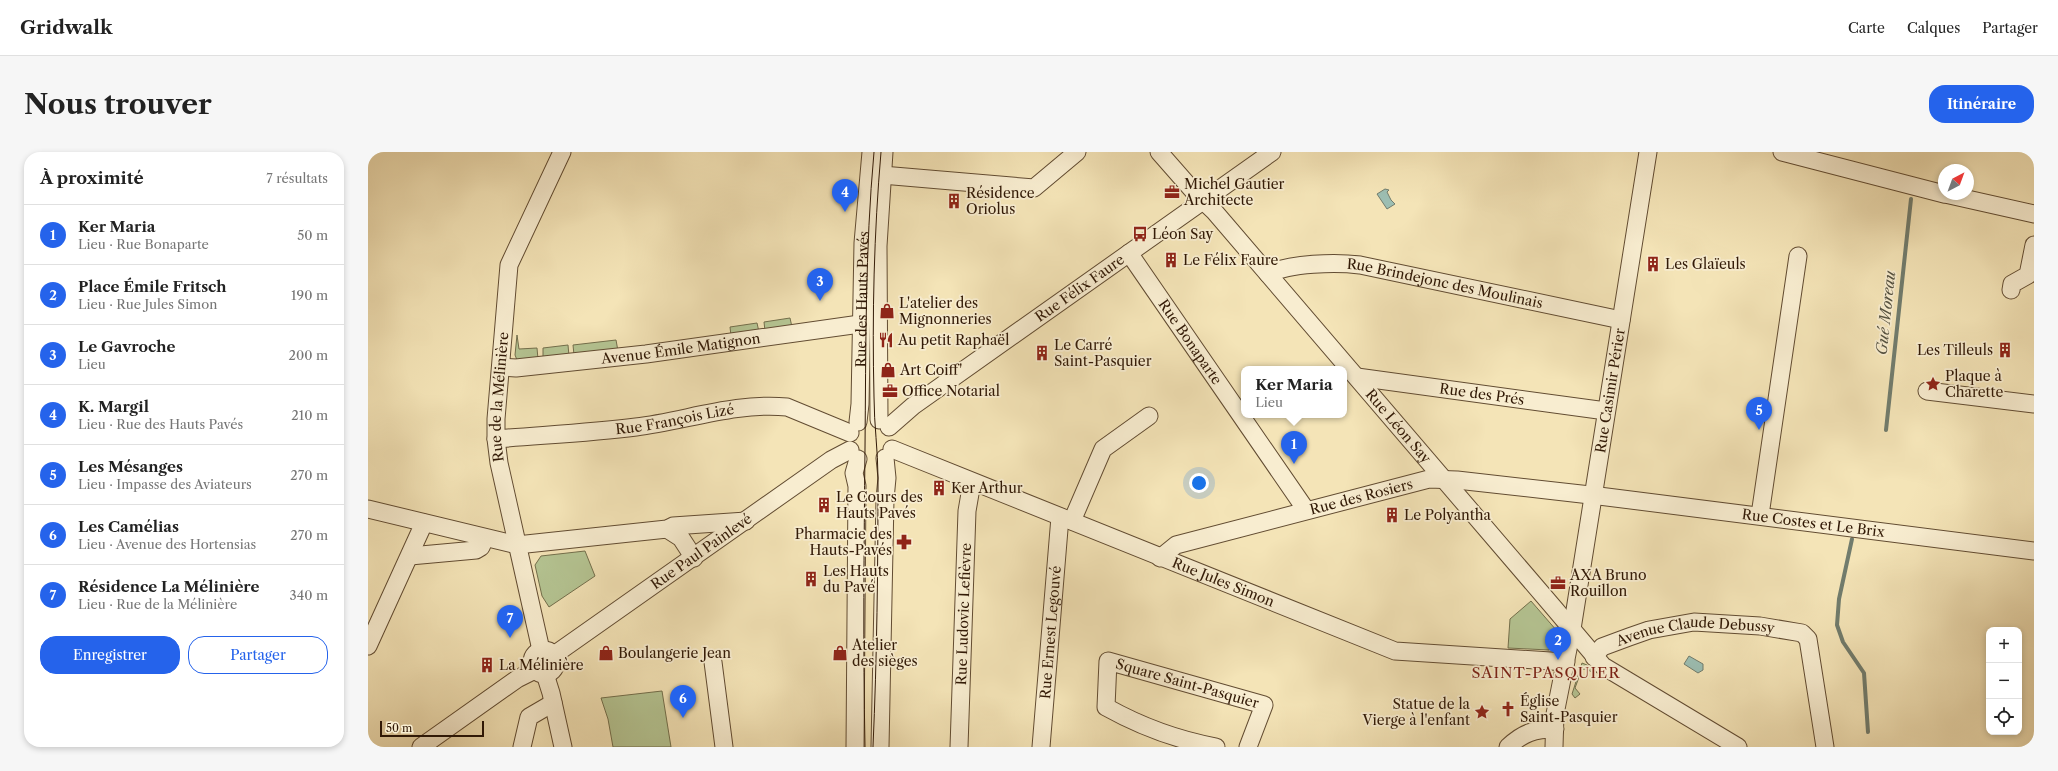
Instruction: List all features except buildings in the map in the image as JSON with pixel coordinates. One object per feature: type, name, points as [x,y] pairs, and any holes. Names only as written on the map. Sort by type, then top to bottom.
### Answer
[{"type":"street","name":"Rue de la Mélinière","points":[[547,653],[517,545],[496,440],[509,265],[562,152]]},
{"type":"street","name":"Rue des Hauts Pavés","points":[[854,428],[860,404],[860,324],[863,243],[871,152]]},
{"type":"street","name":"Rue des Hauts Pavés","points":[[884,152],[877,307],[884,423]]},
{"type":"street","points":[[882,176],[1034,188],[1077,152]]},
{"type":"street","name":"Rue Léon Say","points":[[1160,152],[1357,377],[1572,629],[1594,657],[1604,666],[1738,747]]},
{"type":"street","name":"Rue Félix Faure","points":[[884,423],[913,406],[1272,152]]},
{"type":"street","name":"Rue Casimir Périer","points":[[1554,747],[1555,714],[1572,629],[1648,152]]},
{"type":"street","points":[[1782,152],[1800,154],[1938,192]]},
{"type":"street","points":[[1971,200],[2034,214]]},
{"type":"street","points":[[2011,290],[2012,284],[2028,275],[2034,245]]},
{"type":"street","name":"Rue Bonaparte","points":[[1129,253],[1241,416]]},
{"type":"street","points":[[1760,515],[1798,256]]},
{"type":"street","name":"Rue Brindejonc des Moulinais","points":[[1268,274],[1286,267],[1347,264],[1360,265],[1622,320]]},
{"type":"street","name":"Avenue Émile Matignon","points":[[501,367],[509,369],[646,354],[860,324]]},
{"type":"street","name":"Rue des Prés","points":[[1357,377],[1606,411]]},
{"type":"street","points":[[1927,391],[2034,404]]},
{"type":"street","name":"Rue François Lizé","points":[[496,440],[636,427],[731,410],[777,406],[787,407],[854,428]]},
{"type":"street","name":"Rue Ernest Legouvé","points":[[1041,747],[1066,519],[1103,449],[1149,416]]},
{"type":"street","points":[[855,747],[857,486],[854,473],[854,455],[848,441],[854,428],[869,418],[884,423],[894,440],[889,454],[885,499],[880,747]]},
{"type":"street","name":"Rue Bonaparte","points":[[1243,418],[1306,510]]},
{"type":"street","points":[[854,455],[872,464],[889,454]]},
{"type":"street","name":"Rue Jules Simon","points":[[889,454],[972,482],[1395,651],[1566,662]]},
{"type":"street","name":"Rue Paul Painlevé","points":[[547,653],[694,558],[831,460],[854,455]]},
{"type":"street","name":"Rue des Rosiers","points":[[1160,558],[1176,545],[1429,479],[1444,479],[1593,496]]},
{"type":"street","name":"Rue Ludovic Lefièvre","points":[[959,747],[967,511],[972,482]]},
{"type":"street","name":"Rue Costes et Le Brix","points":[[1593,496],[1760,515],[2034,551]]},
{"type":"street","points":[[368,510],[517,545],[667,529],[673,526],[746,521]]},
{"type":"street","points":[[368,646],[424,523]]},
{"type":"street","points":[[667,529],[681,538],[694,558]]},
{"type":"street","points":[[410,556],[476,550],[481,547],[485,538]]},
{"type":"street","name":"Avenue Claude Debussy","points":[[1594,657],[1602,647],[1629,637],[1649,630],[1694,622],[1760,626],[1802,633],[1808,639],[1825,747]]},
{"type":"street","points":[[421,747],[517,679],[540,672],[552,672],[556,666],[547,653]]},
{"type":"street","name":"Square Saint-Pasquier","points":[[1216,747],[1193,742],[1129,720],[1106,707],[1108,661],[1264,705],[1248,747]]},
{"type":"street","points":[[713,662],[724,747]]},
{"type":"street","points":[[540,672],[553,703],[563,747]]},
{"type":"street","points":[[522,747],[529,717],[553,703]]},
{"type":"street","points":[[1508,747],[1527,732],[1541,729],[1555,729]]},
{"type":"green space","points":[[790,318],[792,327],[765,331],[764,322]]},
{"type":"green space","points":[[757,323],[759,332],[731,336],[730,327]]},
{"type":"green space","points":[[517,335],[519,349],[537,348],[538,359],[517,360],[515,355]]},
{"type":"green space","points":[[616,340],[618,351],[574,355],[573,345]]},
{"type":"green space","points":[[568,345],[569,356],[543,358],[543,348]]},
{"type":"green space","points":[[585,551],[595,576],[549,607],[542,596],[535,565],[541,556]]},
{"type":"green space","points":[[1531,601],[1557,631],[1555,645],[1549,650],[1508,648],[1510,619]]},
{"type":"green space","points":[[1582,663],[1593,670],[1592,672],[1582,669],[1575,688],[1580,694],[1575,698],[1572,694]]},
{"type":"green space","points":[[662,691],[671,747],[613,747],[608,719],[601,698]]},
{"type":"water","points":[[1385,189],[1389,190],[1387,192],[1395,204],[1387,209],[1377,194]]},
{"type":"water","points":[[1689,656],[1703,664],[1703,670],[1698,673],[1684,664]]},
{"type":"waterway","name":"Gué Moreau","points":[[1886,430],[1911,199]]},
{"type":"waterway","name":"Gué Moreau","points":[[1852,539],[1839,599],[1837,625],[1843,642],[1864,673],[1868,732]]},
{"type":"tram line","points":[[865,747],[864,598],[867,263],[874,152]]},
{"type":"tram line","points":[[873,747],[877,612],[878,478],[874,407],[873,305],[875,243],[881,152]]},
{"type":"place","name":"Michel Gautier Architecte","points":[[1172,192]]},
{"type":"place","name":"Résidence Oriolus","points":[[954,201]]},
{"type":"place","name":"K. Margil","points":[[845,212]]},
{"type":"place","name":"Léon Say","points":[[1140,234]]},
{"type":"place","name":"Le Félix Faure","points":[[1171,260]]},
{"type":"place","name":"Les Glaïeuls","points":[[1653,264]]},
{"type":"place","name":"Le Gavroche","points":[[820,301]]},
{"type":"place","name":"L'atelier des Mignonneries","points":[[887,311]]},
{"type":"place","name":"Au petit Raphaël","points":[[886,340]]},
{"type":"place","name":"Les Tilleuls","points":[[2005,350]]},
{"type":"place","name":"Le Carré Saint-Pasquier","points":[[1042,353]]},
{"type":"place","name":"Art Coiff'","points":[[888,370]]},
{"type":"place","name":"Plaque à Charette","points":[[1933,384]]},
{"type":"place","name":"Office Notarial","points":[[890,391]]},
{"type":"place","name":"Les Mésanges","points":[[1759,430]]},
{"type":"place","name":"Ker Maria","points":[[1294,464]]},
{"type":"place","name":"Ker Arthur","points":[[939,488]]},
{"type":"place","name":"Le Cours des Hauts Pavés","points":[[824,505]]},
{"type":"place","name":"Le Polyantha","points":[[1392,515]]},
{"type":"place","name":"Pharmacie des Hauts-Pavés","points":[[904,542]]},
{"type":"place","name":"Les Hauts du Pavé","points":[[811,579]]},
{"type":"place","name":"AXA Bruno Rouillon","points":[[1558,583]]},
{"type":"place","name":"Résidence La Mélinière","points":[[510,638]]},
{"type":"place","name":"Boulangerie Jean","points":[[606,653]]},
{"type":"place","name":"Atelier des sièges","points":[[840,653]]},
{"type":"place","name":"Place Émile Fritsch","points":[[1558,660]]},
{"type":"place","name":"La Mélinière","points":[[487,665]]},
{"type":"place","name":"Église Saint-Pasquier","points":[[1508,709]]},
{"type":"place","name":"Statue de la Vierge à l'enfant","points":[[1482,712]]},
{"type":"place","name":"Les Camélias","points":[[683,718]]},
{"type":"district","name":"SAINT-PASQUIER","points":[[1546,673]]}]
